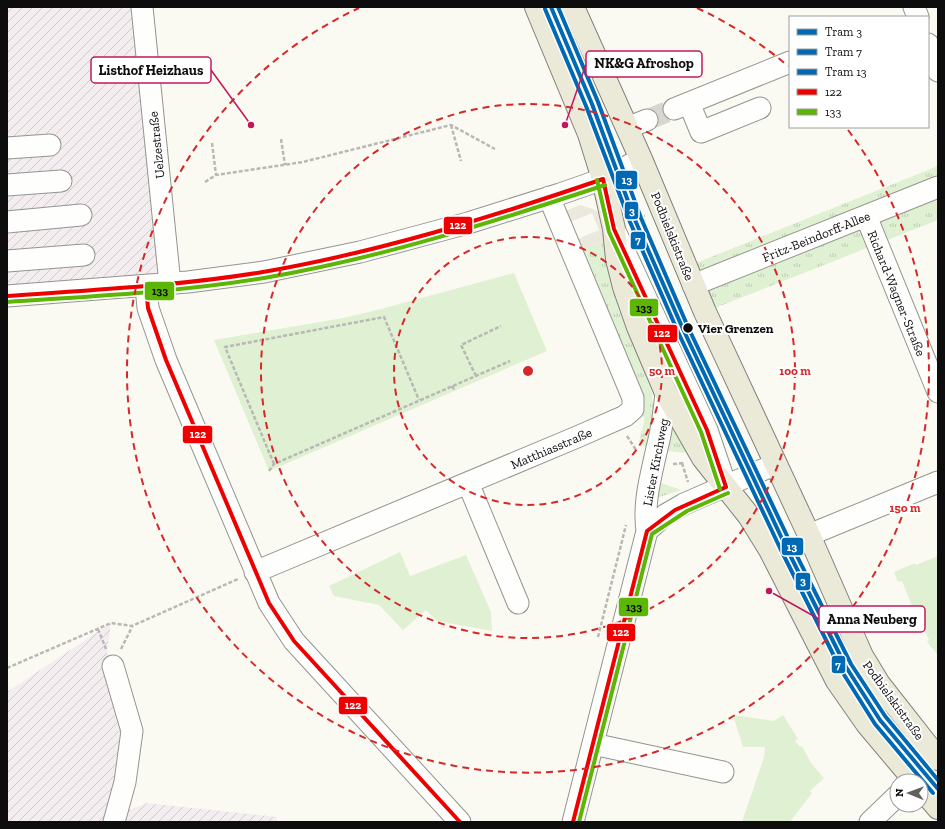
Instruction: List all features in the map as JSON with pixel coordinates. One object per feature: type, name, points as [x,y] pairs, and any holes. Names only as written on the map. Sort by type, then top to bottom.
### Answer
[{"type":"main road","points":[[536,7],[589,134],[603,179],[614,229],[617,259],[624,287],[638,327],[666,393],[703,458],[749,516],[770,550],[837,681],[867,724],[908,773]]},
{"type":"main road","name":"Podbielskistraße","points":[[573,7],[641,159],[693,285],[809,535],[862,656],[889,697],[938,759]]},
{"type":"main road","points":[[929,798],[938,808]]},
{"type":"street","name":"Uelzestraße","points":[[142,7],[170,284]]},
{"type":"street","points":[[929,47],[938,71]]},
{"type":"street","points":[[760,108],[701,132],[681,106],[789,62]]},
{"type":"street","points":[[627,128],[647,120]]},
{"type":"street","points":[[7,148],[50,145]]},
{"type":"street","points":[[7,296],[170,284],[264,272],[360,252],[468,223],[549,197],[603,179],[641,159]]},
{"type":"street","points":[[7,185],[61,181]]},
{"type":"street","name":"Fritz-Beindorff-Allee","points":[[693,285],[938,187]]},
{"type":"street","name":"Matthiasstraße","points":[[255,572],[615,420],[633,409],[633,398],[549,197]]},
{"type":"street","points":[[7,222],[81,215]]},
{"type":"street","name":"Richard-Wagner-Straße","points":[[866,216],[938,392]]},
{"type":"street","points":[[614,229],[707,430],[726,487],[776,464]]},
{"type":"street","points":[[7,261],[84,255]]},
{"type":"street","points":[[146,286],[148,308],[166,360],[268,603],[294,641],[460,822]]},
{"type":"street","name":"Lister Kirchweg","points":[[573,822],[647,531],[645,516],[646,496],[658,446],[666,393]]},
{"type":"street","points":[[809,535],[938,482]]},
{"type":"street","points":[[468,483],[518,603]]},
{"type":"street","name":"Lister Kirchweg","points":[[647,531],[665,515],[684,504],[726,487]]},
{"type":"street","points":[[113,666],[132,731],[125,782],[115,819]]},
{"type":"street","points":[[593,744],[723,772]]},
{"type":"street","points":[[870,822],[889,804]]},
{"type":"path","points":[[451,125],[461,161]]},
{"type":"path","points":[[205,182],[216,176],[303,162],[378,145],[451,125],[495,149]]},
{"type":"path","points":[[281,139],[285,165]]},
{"type":"path","points":[[212,143],[216,176]]},
{"type":"path","points":[[274,464],[225,347],[384,317],[419,400]]},
{"type":"path","points":[[476,376],[461,345],[501,326]]},
{"type":"path","points":[[269,471],[274,464],[510,361]]},
{"type":"path","points":[[452,386],[455,391]]},
{"type":"path","points":[[615,420],[638,452]]},
{"type":"path","points":[[355,429],[357,434]]},
{"type":"path","points":[[667,464],[682,464],[688,462]]},
{"type":"path","points":[[682,464],[690,487]]},
{"type":"path","points":[[7,668],[111,623],[132,626],[255,572]]},
{"type":"path","points":[[113,666],[132,626]]},
{"type":"shaded area","points":[[7,7],[142,7],[170,284],[7,297]]},
{"type":"shaded area","points":[[580,205],[593,209],[599,213],[604,221],[605,241],[578,251],[562,212]],"holes":[[[592,213],[599,230],[575,240],[568,223]]]},
{"type":"shaded area","points":[[111,623],[107,653],[113,666],[132,731],[117,815],[147,803],[277,817],[277,822],[7,822],[7,692]]},
{"type":"green space","points":[[938,166],[938,220],[705,312],[696,263]]},
{"type":"green space","points":[[605,241],[628,329],[652,393],[654,420],[648,449],[639,442],[644,422],[643,407],[578,251]]},
{"type":"green space","points":[[514,273],[547,351],[269,471],[214,340],[343,318]]},
{"type":"green space","points":[[672,431],[676,431],[690,453],[664,451]]},
{"type":"green space","points":[[656,481],[681,490],[657,498]]},
{"type":"green space","points":[[400,552],[410,576],[466,555],[491,612],[492,631],[437,621],[426,610],[403,630],[379,605],[334,596],[329,586]]},
{"type":"green space","points":[[938,556],[938,655],[927,642],[929,640],[916,610],[914,611],[902,581],[898,582],[894,572],[915,563],[916,565]]},
{"type":"green space","points":[[733,715],[774,721],[783,715],[798,739],[795,741],[800,747],[802,746],[811,763],[824,778],[810,791],[812,793],[790,822],[742,822],[764,757],[765,747],[743,747]]},
{"type":"tunnel","points":[[647,120],[674,109]]},
{"type":"tram line","name":"3","points":[[551,7],[592,104],[635,220],[683,329],[785,545],[846,667],[880,720],[938,789]]},
{"type":"tram line","name":"13","points":[[558,7],[598,102],[641,218],[688,327],[790,542],[851,664],[885,716],[938,780]]},
{"type":"tram line","name":"7","points":[[545,9],[586,106],[630,222],[678,332],[780,548],[841,670],[875,724],[933,793]]},
{"type":"transit line","name":"122","points":[[603,179],[614,229],[707,430],[726,487]]},
{"type":"transit line","name":"122","points":[[7,296],[200,281],[306,264],[392,244],[477,220],[603,179]]},
{"type":"transit line","name":"133","points":[[597,180],[609,232],[701,432],[720,489]]},
{"type":"transit line","name":"133","points":[[7,302],[200,287],[308,270],[394,250],[436,238],[605,185]]},
{"type":"transit line","name":"122","points":[[146,286],[148,308],[166,360],[269,603],[294,641],[460,822]]},
{"type":"transit line","name":"122","points":[[573,822],[647,531],[675,510],[726,487]]},
{"type":"transit line","name":"133","points":[[579,822],[652,534],[687,511],[728,493]]},
{"type":"place","name":"Listhof Heizhaus","points":[[251,125]]},
{"type":"place","name":"NK&G Afroshop","points":[[565,125]]},
{"type":"place","name":"Vier Grenzen","points":[[688,328]]},
{"type":"place","name":"Anna Neuberg","points":[[769,591]]}]
